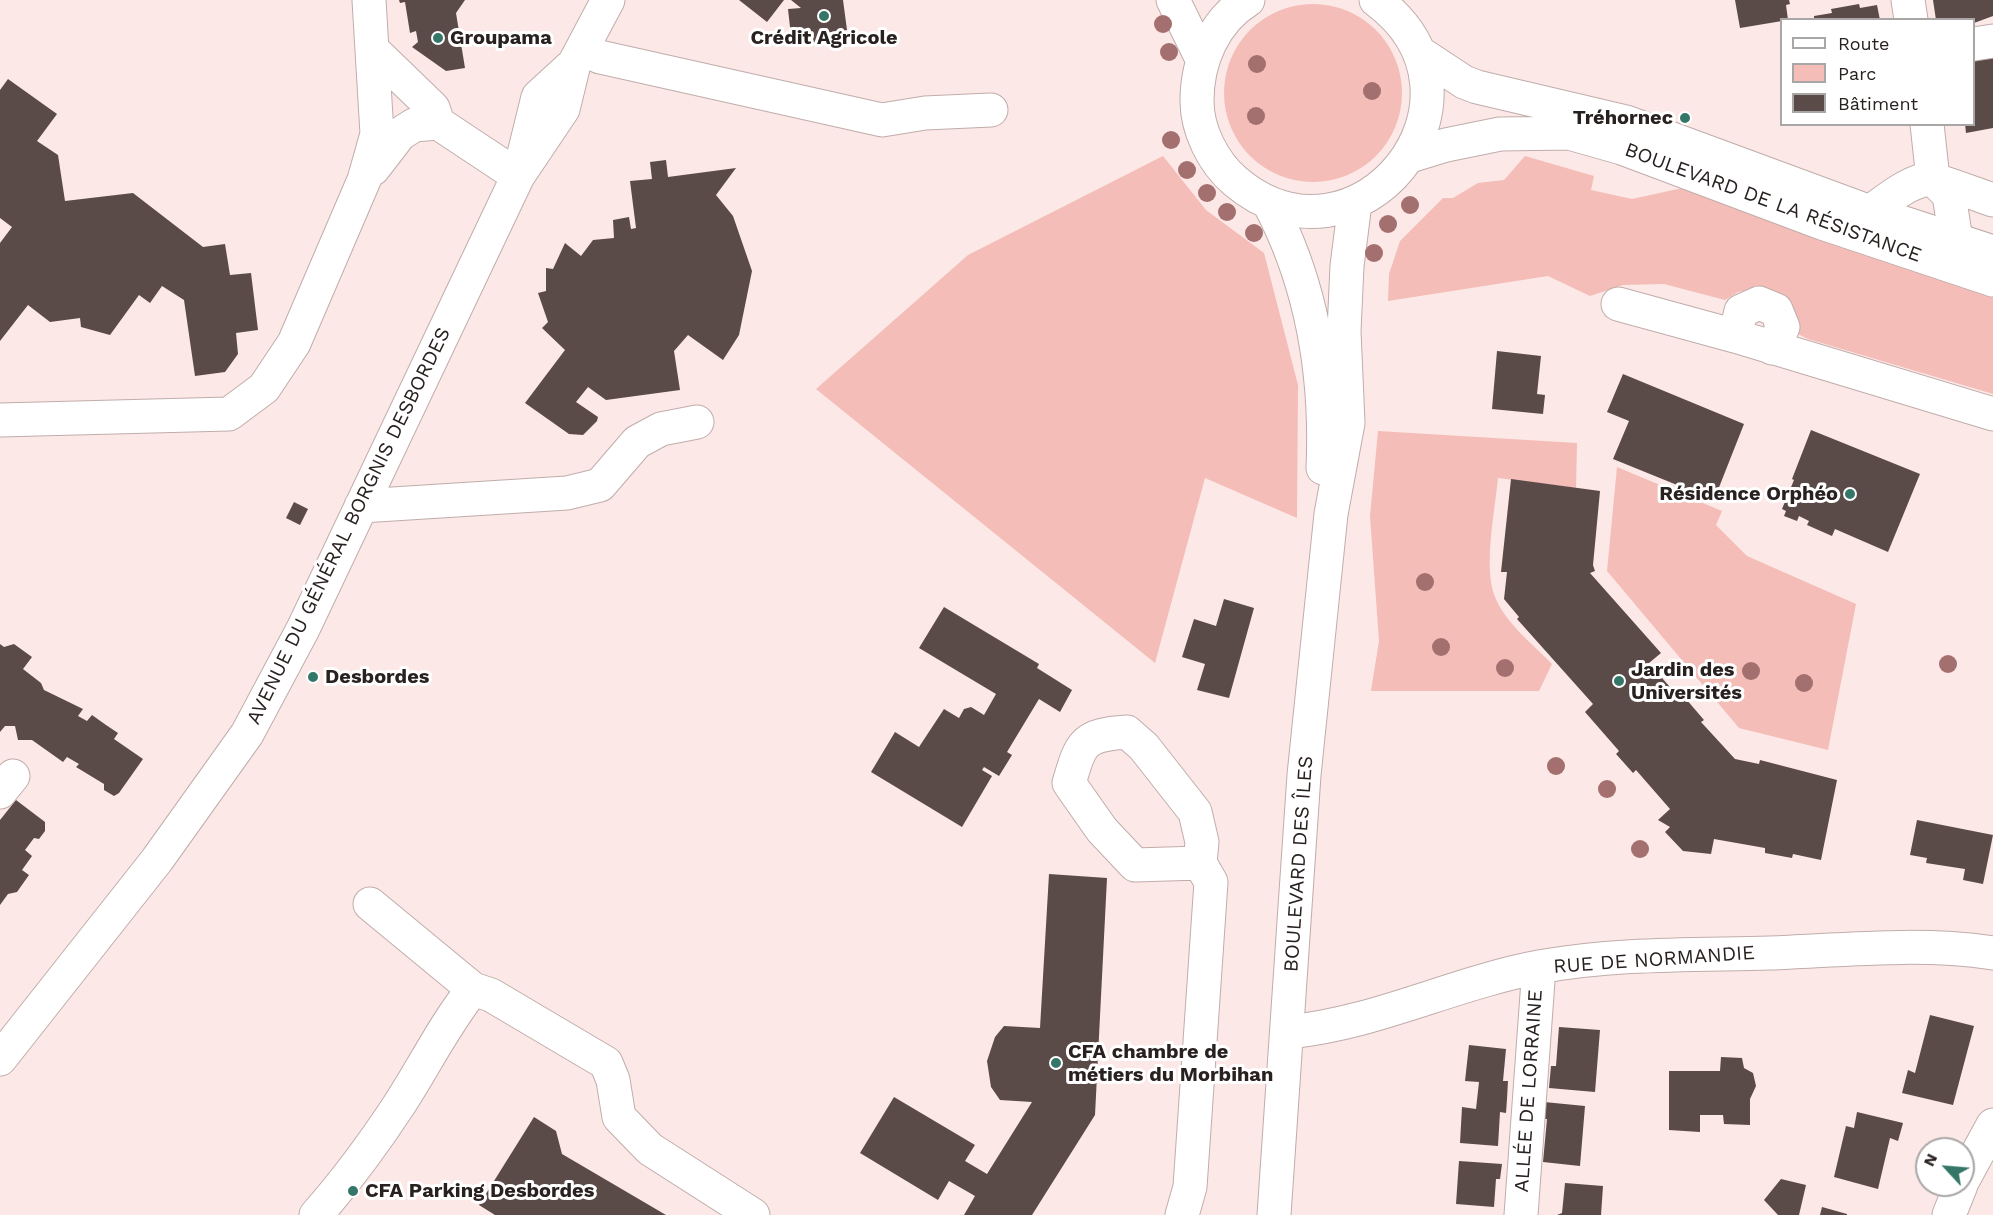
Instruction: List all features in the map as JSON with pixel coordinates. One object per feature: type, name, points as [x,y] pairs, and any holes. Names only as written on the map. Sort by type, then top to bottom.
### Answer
[{"type":"main road","points":[[0,420],[229,414],[264,388],[294,342],[364,180],[377,134],[369,0]]},
{"type":"main road","name":"AVENUE DU GÉNÉRAL BORGNIS DESBORDES","points":[[0,1059],[157,860],[248,734],[303,629],[518,176],[538,97],[578,57],[608,0]]},
{"type":"main road","points":[[1173,0],[1202,59]]},
{"type":"main road","points":[[1248,0],[1239,6],[1217,30],[1202,59],[1197,83],[1197,108],[1202,131],[1212,154],[1234,180],[1269,203],[1297,210],[1326,210],[1355,203],[1377,191],[1395,176],[1410,156],[1424,124],[1427,88],[1420,53],[1413,38],[1387,4]]},
{"type":"main road","points":[[1908,0],[1911,18]]},
{"type":"main road","points":[[1975,44],[1993,41]]},
{"type":"main road","points":[[373,50],[433,108],[438,123],[518,176]]},
{"type":"main road","name":"BOULEVARD DE LA RÉSISTANCE","points":[[1420,53],[1464,82],[1477,87],[1626,122],[1870,212],[1993,252]]},
{"type":"main road","points":[[578,57],[600,57],[882,120],[925,113],[991,110]]},
{"type":"main road","points":[[364,180],[400,134],[414,125],[438,123]]},
{"type":"main road","points":[[1927,126],[1933,179],[1949,195],[1956,240]]},
{"type":"main road","name":"BOULEVARD DE LA RÉSISTANCE","points":[[1410,156],[1446,145],[1500,134],[1569,132],[1622,148],[1832,226],[1993,280]]},
{"type":"main road","points":[[1870,212],[1914,183],[1933,179],[1993,200]]},
{"type":"main road","name":"BOULEVARD DES ÎLES","points":[[1269,203],[1288,242],[1313,327],[1321,372],[1325,421],[1323,472],[1331,514]]},
{"type":"main road","name":"BOULEVARD DES ÎLES","points":[[1274,1215],[1304,775],[1331,514],[1348,423],[1344,331],[1347,266],[1355,203]]},
{"type":"main road","points":[[1618,304],[1735,336],[1993,414]]},
{"type":"main road","points":[[361,506],[567,493],[600,485],[637,442],[661,429],[697,422]]},
{"type":"main road","points":[[1182,1215],[1190,1187],[1211,882],[1200,863],[1202,842],[1195,812],[1144,747],[1127,732],[1102,733],[1087,740],[1075,759],[1069,783],[1118,848],[1135,865],[1200,863]]},
{"type":"main road","points":[[370,904],[473,989],[491,995],[606,1063],[613,1080],[619,1118],[650,1149],[753,1215]]},
{"type":"main road","name":"RUE DE NORMANDIE","points":[[1288,1032],[1311,1030],[1363,1017],[1457,987],[1539,967],[1603,959],[1923,947],[1993,953]]},
{"type":"main road","name":"ALLÉE DE LORRAINE","points":[[1521,1215],[1539,967]]},
{"type":"main road","points":[[316,1215],[342,1185],[399,1105],[457,1009],[473,989]]},
{"type":"main road","points":[[1975,1158],[1993,1125]]},
{"type":"main road","points":[[1948,1215],[1956,1197]]},
{"type":"green space","points":[[1313,4],[1347,11],[1376,30],[1395,59],[1402,93],[1395,127],[1376,156],[1347,175],[1313,182],[1279,175],[1250,156],[1231,127],[1224,93],[1231,59],[1250,30],[1279,11]]},
{"type":"green space","points":[[1163,156],[1206,210],[1264,253],[1298,385],[1297,518],[1205,478],[1155,663],[816,389],[968,255]]},
{"type":"green space","points":[[1525,156],[1594,176],[1591,190],[1632,199],[1687,187],[1993,292],[1993,394],[1808,339],[1798,334],[1763,287],[1738,292],[1725,300],[1664,284],[1623,285],[1590,296],[1548,276],[1388,301],[1389,274],[1400,241],[1443,198],[1453,198],[1478,183],[1504,180]]},
{"type":"green space","points":[[1378,431],[1577,443],[1576,488],[1498,478],[1490,555],[1492,585],[1495,597],[1506,616],[1552,664],[1539,691],[1371,691],[1379,641],[1370,516]]},
{"type":"green space","points":[[1617,467],[1722,511],[1716,525],[1747,556],[1856,604],[1828,750],[1739,728],[1607,571]]},
{"type":"building","name":"Groupama","points":[[399,0],[465,0],[456,13],[465,68],[446,71],[412,47],[418,42],[416,31],[410,33],[405,2],[400,3]]},
{"type":"building","name":"Crédit Agricole","points":[[739,0],[784,0],[767,22]]},
{"type":"building","name":"Crédit Agricole","points":[[791,0],[843,0],[847,30],[825,33],[826,41],[792,45],[788,9],[801,8]]},
{"type":"building","points":[[1735,0],[1789,0],[1790,4],[1786,5],[1788,18],[1740,28]]},
{"type":"building","points":[[1933,0],[1993,0],[1993,16],[1975,23],[1975,18],[1936,18]]},
{"type":"building","points":[[1859,4],[1860,8],[1877,5],[1880,18],[1814,18],[1814,16],[1832,13],[1831,9]]},
{"type":"building","points":[[1993,57],[1993,128],[1966,133],[1965,126],[1975,126],[1975,61]]},
{"type":"building","points":[[8,79],[57,114],[37,141],[58,155],[65,201],[133,193],[203,247],[225,244],[230,275],[251,273],[258,330],[236,333],[238,354],[225,372],[195,376],[184,300],[162,286],[150,303],[139,295],[110,335],[81,327],[80,318],[50,322],[28,305],[0,341],[0,243],[12,227],[0,218],[0,90]]},
{"type":"building","points":[[666,160],[668,177],[736,168],[716,195],[733,216],[752,271],[739,335],[723,360],[688,335],[674,351],[680,390],[606,400],[588,387],[576,402],[598,417],[597,421],[583,435],[569,434],[525,403],[565,350],[542,328],[548,322],[538,293],[546,291],[546,268],[553,269],[565,243],[581,256],[593,240],[614,238],[613,220],[629,217],[631,229],[636,228],[630,181],[652,179],[650,162]]},
{"type":"building","points":[[1497,351],[1541,356],[1537,394],[1545,395],[1543,414],[1492,409]]},
{"type":"building","points":[[1623,374],[1744,424],[1714,500],[1613,459],[1629,421],[1607,412]]},
{"type":"building","name":"Résidence Orphéo","points":[[1811,430],[1920,474],[1888,552],[1835,529],[1832,536],[1807,525],[1809,521],[1799,516],[1797,521],[1784,516],[1786,511],[1782,509]]},
{"type":"building","name":"Jardin des Universités","points":[[1511,479],[1600,491],[1593,565],[1595,571],[1590,573],[1661,653],[1649,663],[1683,702],[1686,699],[1704,720],[1701,722],[1735,759],[1759,764],[1760,760],[1837,780],[1821,860],[1793,854],[1792,858],[1765,853],[1765,848],[1714,839],[1711,854],[1683,851],[1665,832],[1670,827],[1658,820],[1670,809],[1636,770],[1633,773],[1616,754],[1619,751],[1585,712],[1593,704],[1517,619],[1519,617],[1504,599],[1507,572],[1501,572]]},
{"type":"building","points":[[294,502],[308,509],[300,525],[286,518]]},
{"type":"building","points":[[1224,599],[1254,608],[1229,698],[1197,690],[1205,664],[1182,657],[1194,619],[1216,626]]},
{"type":"building","points":[[944,607],[1039,664],[1037,668],[1072,690],[1060,712],[1039,699],[1007,752],[1012,755],[999,776],[984,767],[982,770],[992,776],[962,827],[871,772],[895,732],[919,747],[944,709],[959,718],[964,709],[971,707],[984,715],[996,694],[919,648]]},
{"type":"building","points":[[0,644],[4,647],[14,644],[32,657],[23,669],[41,683],[44,690],[83,709],[78,716],[87,721],[92,715],[118,733],[114,739],[143,759],[119,793],[114,796],[104,790],[104,784],[76,767],[79,764],[67,757],[63,762],[32,740],[18,740],[15,726],[5,726],[0,732]]},
{"type":"building","points":[[16,800],[45,822],[45,831],[39,839],[34,838],[25,850],[32,856],[22,870],[29,875],[17,892],[8,894],[0,905],[0,820]]},
{"type":"building","points":[[1917,820],[1993,835],[1983,884],[1963,880],[1965,869],[1926,863],[1927,858],[1910,855]]},
{"type":"building","points":[[1049,874],[1107,878],[1095,1115],[1032,1215],[964,1215],[975,1196],[949,1181],[938,1200],[860,1153],[894,1097],[975,1145],[965,1161],[987,1174],[1032,1102],[1000,1100],[991,1087],[987,1061],[995,1037],[1004,1026],[1040,1028]]},
{"type":"building","points":[[1930,1015],[1974,1026],[1953,1105],[1902,1093],[1908,1070],[1915,1073]]},
{"type":"building","points":[[1559,1027],[1600,1030],[1595,1092],[1549,1088],[1551,1066],[1556,1066]]},
{"type":"building","points":[[1469,1045],[1506,1049],[1503,1081],[1508,1081],[1506,1113],[1500,1112],[1498,1146],[1460,1143],[1462,1107],[1476,1109],[1479,1082],[1465,1081]]},
{"type":"building","points":[[1721,1057],[1742,1058],[1744,1068],[1753,1073],[1756,1086],[1750,1099],[1750,1125],[1724,1124],[1723,1115],[1700,1115],[1700,1132],[1669,1130],[1669,1071],[1720,1071]]},
{"type":"building","points":[[1544,1102],[1585,1106],[1580,1166],[1543,1162],[1547,1119],[1542,1119]]},
{"type":"building","points":[[1857,1112],[1903,1123],[1898,1141],[1890,1138],[1878,1189],[1834,1177],[1846,1126],[1854,1128]]},
{"type":"building","points":[[534,1117],[556,1131],[562,1154],[666,1215],[495,1215],[479,1205]]},
{"type":"building","points":[[1459,1161],[1502,1164],[1500,1179],[1496,1179],[1494,1207],[1456,1204]]},
{"type":"building","points":[[1781,1179],[1806,1185],[1799,1215],[1778,1215],[1764,1200]]},
{"type":"building","points":[[1565,1183],[1603,1186],[1601,1215],[1557,1215],[1562,1213]]},
{"type":"building","points":[[1822,1207],[1847,1214],[1847,1215],[1820,1215]]},
{"type":"place","name":"Crédit Agricole","points":[[824,16]]},
{"type":"place","name":"Groupama","points":[[438,38]]},
{"type":"place","name":"Tréhornec","points":[[1685,118]]},
{"type":"place","name":"Résidence Orphéo","points":[[1850,494]]},
{"type":"place","name":"Desbordes","points":[[313,677]]},
{"type":"place","name":"Jardin des Universités","points":[[1619,681]]},
{"type":"place","name":"CFA chambre de métiers du Morbihan","points":[[1056,1063]]},
{"type":"place","name":"CFA Parking Desbordes","points":[[353,1191]]}]
